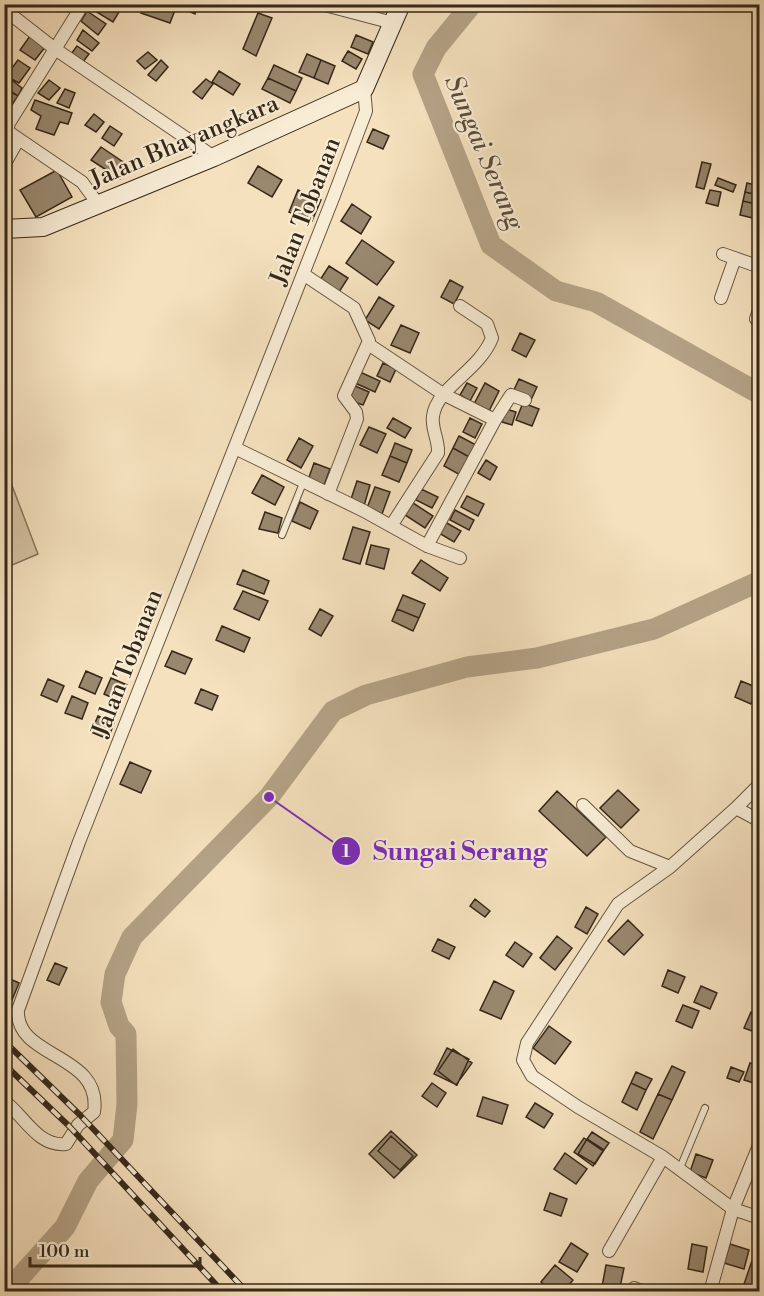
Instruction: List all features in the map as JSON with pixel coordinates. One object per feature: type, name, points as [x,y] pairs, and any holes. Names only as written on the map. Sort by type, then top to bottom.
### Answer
[{"type":"main road","points":[[368,83],[401,4]]},
{"type":"main road","name":"Jalan Bhayangkara","points":[[4,229],[43,227],[214,157],[368,83]]},
{"type":"main road","points":[[4,242],[43,227]]},
{"type":"street","points":[[11,4],[10,11],[14,17],[55,49],[214,157]]},
{"type":"street","points":[[83,4],[9,123],[8,133],[82,182],[98,204]]},
{"type":"street","points":[[263,4],[278,4]]},
{"type":"street","points":[[321,4],[393,24]]},
{"type":"street","name":"Jalan Tobanan","points":[[4,1101],[41,1137],[59,1145],[66,1144],[78,1125],[94,1112],[96,1100],[93,1086],[82,1074],[25,1035],[17,1021],[18,1010],[79,842],[366,111],[368,83]]},
{"type":"street","points":[[4,165],[18,140]]},
{"type":"street","points":[[721,298],[729,256],[759,267]]},
{"type":"street","points":[[303,274],[354,308],[364,327],[368,344],[344,396],[356,412],[357,419],[328,494]]},
{"type":"street","points":[[391,526],[438,453],[432,419],[443,394],[480,360],[492,338],[488,324],[460,306]]},
{"type":"street","points":[[368,344],[443,394],[495,420]]},
{"type":"street","points":[[427,546],[495,420],[511,395],[525,400]]},
{"type":"street","points":[[235,448],[427,546],[460,558]]},
{"type":"street","points":[[759,784],[736,808],[669,867],[618,904],[526,1043],[523,1060],[532,1076],[578,1107],[680,1168],[733,1209],[759,1218]]},
{"type":"street","points":[[583,805],[630,851],[669,867]]},
{"type":"street","points":[[736,808],[759,821]]},
{"type":"street","points":[[710,1292],[733,1209],[759,1143]]},
{"type":"street","points":[[609,1251],[663,1157]]},
{"type":"lane","points":[[282,535],[303,483]]},
{"type":"lane","points":[[680,1168],[705,1108]]},
{"type":"shaded area","points":[[5,467],[38,554],[4,568]]},
{"type":"building","points":[[108,4],[119,12],[113,22],[85,5]]},
{"type":"building","points":[[146,4],[163,4],[175,10],[170,23],[141,13]]},
{"type":"building","points":[[181,4],[199,4],[195,14],[180,7]]},
{"type":"building","points":[[355,4],[375,4],[372,11]]},
{"type":"building","points":[[87,11],[106,24],[98,35],[81,21]]},
{"type":"building","points":[[258,13],[272,18],[256,56],[243,49]]},
{"type":"building","points":[[83,30],[99,43],[92,51],[77,40]]},
{"type":"building","points":[[356,35],[373,42],[368,54],[351,47]]},
{"type":"building","points":[[30,36],[46,46],[35,60],[20,50]]},
{"type":"building","points":[[77,46],[89,54],[83,62],[71,54]]},
{"type":"building","points":[[348,51],[362,59],[356,69],[342,61]]},
{"type":"building","points":[[148,52],[157,60],[145,69],[137,61]]},
{"type":"building","points":[[307,54],[321,60],[314,78],[299,72]]},
{"type":"building","points":[[18,60],[30,68],[19,83],[6,76]]},
{"type":"building","points":[[161,60],[168,67],[156,81],[148,75]]},
{"type":"building","points":[[321,60],[335,66],[328,84],[314,78]]},
{"type":"building","points":[[274,65],[302,78],[296,91],[268,78]]},
{"type":"building","points":[[219,71],[240,84],[233,95],[212,82]]},
{"type":"building","points":[[6,76],[22,88],[18,96],[4,87]]},
{"type":"building","points":[[268,78],[296,91],[290,103],[262,89]]},
{"type":"building","points":[[206,79],[213,84],[202,99],[193,92]]},
{"type":"building","points":[[49,80],[60,88],[49,100],[38,93]]},
{"type":"building","points":[[65,89],[75,93],[69,108],[57,103]]},
{"type":"building","points":[[11,92],[18,96],[8,110],[4,108],[4,103]]},
{"type":"building","points":[[35,100],[72,113],[68,124],[60,122],[54,135],[36,129],[41,116],[31,110]]},
{"type":"building","points":[[94,114],[104,122],[96,132],[85,125]]},
{"type":"building","points":[[110,126],[122,134],[114,146],[102,138]]},
{"type":"building","points":[[373,129],[389,136],[383,149],[367,142]]},
{"type":"building","points":[[101,147],[129,166],[120,179],[91,160]]},
{"type":"building","points":[[702,162],[711,164],[704,189],[696,187]]},
{"type":"building","points":[[258,166],[282,180],[272,197],[248,183]]},
{"type":"building","points":[[57,170],[72,197],[36,217],[20,190]]},
{"type":"building","points":[[718,178],[736,185],[733,192],[715,185]]},
{"type":"building","points":[[747,183],[760,186],[758,195],[745,192]]},
{"type":"building","points":[[298,190],[321,200],[312,221],[289,212]]},
{"type":"building","points":[[710,190],[721,192],[718,206],[706,203]]},
{"type":"building","points":[[745,192],[758,195],[756,204],[743,201]]},
{"type":"building","points":[[743,201],[756,204],[753,218],[740,215]]},
{"type":"building","points":[[352,204],[371,217],[361,234],[341,221]]},
{"type":"building","points":[[362,240],[394,262],[377,285],[346,263]]},
{"type":"building","points":[[329,266],[348,278],[339,292],[320,280]]},
{"type":"building","points":[[450,280],[463,287],[454,304],[441,297]]},
{"type":"building","points":[[379,297],[394,306],[379,329],[365,320]]},
{"type":"building","points":[[401,325],[419,333],[410,353],[391,345]]},
{"type":"building","points":[[520,333],[535,340],[526,357],[512,350]]},
{"type":"building","points":[[383,363],[396,369],[390,382],[377,376]]},
{"type":"building","points":[[360,372],[380,381],[375,392],[355,383]]},
{"type":"building","points":[[519,379],[537,387],[530,402],[512,394]]},
{"type":"building","points":[[467,383],[477,388],[470,401],[460,395]]},
{"type":"building","points":[[485,383],[499,391],[488,413],[473,406]]},
{"type":"building","points":[[353,385],[369,392],[363,405],[347,399]]},
{"type":"building","points":[[523,403],[539,409],[532,426],[516,420]]},
{"type":"building","points":[[506,409],[516,412],[512,425],[502,422]]},
{"type":"building","points":[[393,418],[411,428],[405,438],[387,428]]},
{"type":"building","points":[[470,418],[482,424],[475,438],[463,432]]},
{"type":"building","points":[[369,427],[386,434],[377,453],[360,445]]},
{"type":"building","points":[[459,436],[478,446],[471,458],[453,448]]},
{"type":"building","points":[[299,438],[313,446],[301,468],[287,460]]},
{"type":"building","points":[[395,443],[412,450],[407,463],[390,456]]},
{"type":"building","points":[[453,448],[471,458],[462,476],[444,466]]},
{"type":"building","points":[[390,456],[407,463],[399,482],[382,475]]},
{"type":"building","points":[[486,460],[497,467],[490,480],[478,473]]},
{"type":"building","points":[[314,463],[330,469],[323,488],[307,483]]},
{"type":"building","points":[[262,475],[284,487],[275,505],[252,493]]},
{"type":"building","points":[[357,481],[370,485],[364,506],[350,502]]},
{"type":"building","points":[[375,487],[390,492],[382,514],[367,508]]},
{"type":"building","points":[[421,489],[438,497],[432,508],[416,500]]},
{"type":"building","points":[[467,496],[484,504],[478,516],[461,507]]},
{"type":"building","points":[[300,502],[318,511],[310,529],[292,521]]},
{"type":"building","points":[[413,503],[433,516],[425,528],[405,515]]},
{"type":"building","points":[[455,510],[474,520],[469,530],[450,520]]},
{"type":"building","points":[[265,512],[282,518],[278,533],[259,529]]},
{"type":"building","points":[[445,522],[461,531],[454,542],[439,533]]},
{"type":"building","points":[[353,527],[370,532],[360,564],[343,559]]},
{"type":"building","points":[[371,545],[389,549],[384,569],[366,564]]},
{"type":"building","points":[[421,560],[448,578],[440,591],[412,573]]},
{"type":"building","points":[[243,570],[269,581],[264,594],[237,584]]},
{"type":"building","points":[[243,591],[268,601],[259,620],[234,609]]},
{"type":"building","points":[[403,595],[425,604],[419,618],[397,609]]},
{"type":"building","points":[[320,609],[333,616],[321,636],[309,629]]},
{"type":"building","points":[[397,609],[419,618],[413,631],[392,621]]},
{"type":"building","points":[[222,626],[250,638],[244,652],[216,640]]},
{"type":"building","points":[[172,651],[192,659],[185,674],[165,666]]},
{"type":"building","points":[[86,671],[102,678],[95,694],[79,687]]},
{"type":"building","points":[[111,678],[127,685],[120,701],[104,694]]},
{"type":"building","points":[[48,679],[64,686],[57,702],[41,695]]},
{"type":"building","points":[[741,681],[758,688],[751,704],[735,697]]},
{"type":"building","points":[[201,689],[218,696],[212,710],[195,703]]},
{"type":"building","points":[[72,696],[88,703],[82,719],[65,713]]},
{"type":"building","points":[[98,716],[114,723],[108,739],[91,732]]},
{"type":"building","points":[[130,762],[151,771],[141,793],[120,784]]},
{"type":"building","points":[[618,790],[639,810],[621,828],[600,808]]},
{"type":"building","points":[[557,791],[606,837],[587,856],[539,811]]},
{"type":"building","points":[[475,899],[490,911],[485,917],[470,906]]},
{"type":"building","points":[[586,907],[598,914],[587,934],[575,927]]},
{"type":"building","points":[[628,920],[643,935],[624,955],[608,941]]},
{"type":"building","points":[[557,936],[572,948],[555,970],[540,958]]},
{"type":"building","points":[[438,939],[455,947],[449,959],[432,951]]},
{"type":"building","points":[[515,942],[532,954],[523,967],[506,955]]},
{"type":"building","points":[[55,963],[67,968],[59,985],[47,980]]},
{"type":"building","points":[[668,970],[685,977],[678,993],[662,986]]},
{"type":"building","points":[[10,979],[19,983],[12,1000],[4,997]]},
{"type":"building","points":[[494,981],[514,991],[501,1019],[480,1010]]},
{"type":"building","points":[[701,986],[717,993],[710,1009],[694,1002]]},
{"type":"building","points":[[683,1005],[699,1011],[692,1028],[676,1021]]},
{"type":"building","points":[[751,1012],[760,1016],[760,1034],[744,1028]]},
{"type":"building","points":[[549,1026],[571,1042],[555,1064],[533,1048]]},
{"type":"building","points":[[447,1048],[469,1059],[457,1085],[434,1074]]},
{"type":"building","points":[[453,1049],[472,1063],[456,1085],[438,1071]]},
{"type":"building","points":[[750,1063],[760,1066],[760,1085],[744,1080]]},
{"type":"building","points":[[672,1066],[685,1072],[672,1100],[658,1094]]},
{"type":"building","points":[[731,1067],[744,1072],[739,1082],[727,1078]]},
{"type":"building","points":[[636,1072],[652,1079],[646,1090],[631,1083]]},
{"type":"building","points":[[432,1083],[446,1093],[437,1107],[422,1096]]},
{"type":"building","points":[[631,1083],[646,1090],[637,1110],[622,1102]]},
{"type":"building","points":[[658,1094],[672,1100],[653,1139],[640,1132]]},
{"type":"building","points":[[483,1097],[508,1105],[502,1124],[477,1116]]},
{"type":"building","points":[[535,1103],[553,1114],[544,1128],[526,1117]]},
{"type":"building","points":[[391,1131],[417,1155],[394,1178],[369,1154]]},
{"type":"building","points":[[592,1132],[609,1143],[604,1150],[587,1139]]},
{"type":"building","points":[[391,1136],[413,1156],[400,1170],[378,1151]]},
{"type":"building","points":[[584,1138],[603,1151],[593,1166],[574,1152]]},
{"type":"building","points":[[587,1139],[604,1150],[595,1164],[578,1154]]},
{"type":"building","points":[[565,1153],[587,1169],[576,1184],[554,1169]]},
{"type":"building","points":[[696,1154],[713,1160],[706,1178],[690,1172]]},
{"type":"building","points":[[550,1193],[567,1199],[561,1216],[544,1210]]},
{"type":"building","points":[[571,1243],[588,1254],[577,1272],[559,1262]]},
{"type":"building","points":[[692,1244],[707,1247],[703,1272],[688,1269]]},
{"type":"building","points":[[730,1244],[749,1250],[744,1269],[724,1263]]},
{"type":"building","points":[[756,1249],[760,1251],[760,1265],[751,1292],[746,1292],[742,1290]]},
{"type":"building","points":[[555,1265],[573,1280],[563,1292],[553,1292],[541,1282]]},
{"type":"building","points":[[606,1265],[624,1268],[619,1292],[601,1292]]},
{"type":"waterway","name":"Sungai Serang","points":[[472,4],[436,48],[423,74],[491,245],[556,291],[596,302],[760,394]]},
{"type":"waterway","name":"Sungai Serang","points":[[12,1292],[21,1276],[65,1227],[88,1181],[123,1140],[127,1104],[126,1034],[119,1026],[111,1002],[115,974],[132,937],[269,797],[333,711],[366,695],[467,667],[537,658],[654,629],[760,581]]},
{"type":"railway","points":[[4,1041],[80,1115],[247,1292]]},
{"type":"railway","points":[[4,1064],[69,1126],[223,1292]]},
{"type":"place","name":"Sungai Serang","points":[[269,797]]}]
